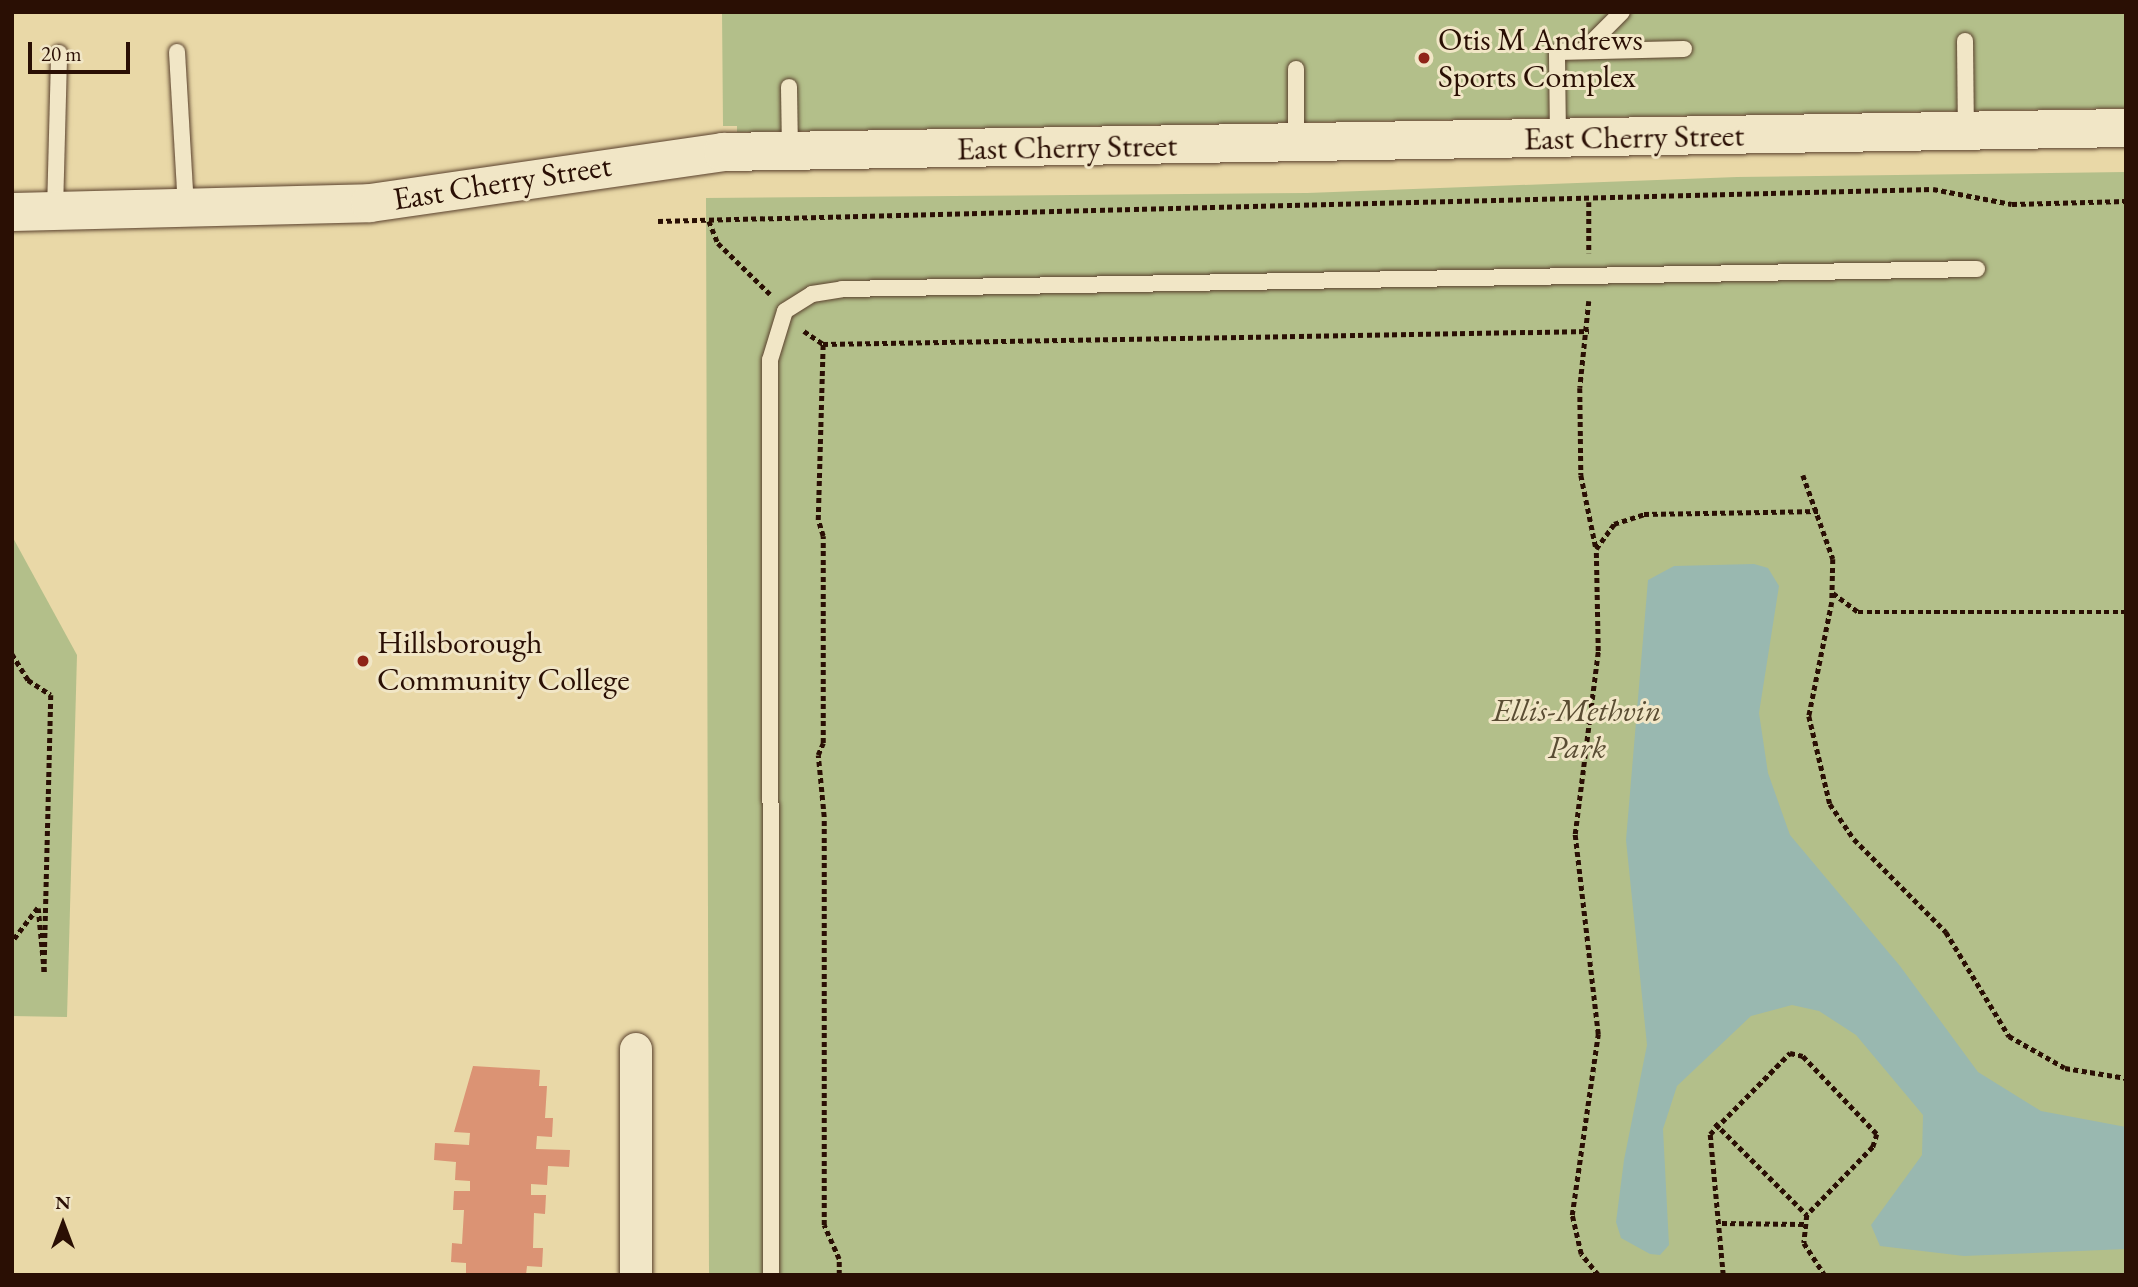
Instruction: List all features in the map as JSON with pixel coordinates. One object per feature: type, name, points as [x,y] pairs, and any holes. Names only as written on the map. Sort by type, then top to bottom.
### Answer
[{"type":"street","name":"East Cherry Street","points":[[12,212],[370,203],[647,159],[790,151],[2126,128]]},
{"type":"street","points":[[636,1049],[636,1275]]},
{"type":"lane","points":[[1583,51],[1622,12]]},
{"type":"lane","points":[[1965,41],[1966,130]]},
{"type":"lane","points":[[1558,138],[1557,52],[1684,49]]},
{"type":"lane","points":[[177,52],[186,207]]},
{"type":"lane","points":[[55,211],[59,53]]},
{"type":"lane","points":[[1296,69],[1296,143]]},
{"type":"lane","points":[[789,87],[790,151]]},
{"type":"lane","points":[[771,1275],[770,360],[778,324],[797,301],[842,289],[1978,269]]},
{"type":"path","points":[[658,221],[1589,202],[1933,189],[2012,204],[2126,201]]},
{"type":"path","points":[[1589,202],[1589,257]]},
{"type":"path","points":[[709,221],[718,243],[773,297]]},
{"type":"path","points":[[1589,299],[1589,331],[1580,388],[1581,475],[1596,549],[1597,664],[1575,834],[1598,1034],[1572,1215],[1581,1254],[1598,1275]]},
{"type":"path","points":[[802,328],[822,344],[1589,331]]},
{"type":"path","points":[[822,344],[818,520],[823,536],[823,743],[818,755],[824,817],[824,1225],[839,1259],[839,1275]]},
{"type":"path","points":[[1803,475],[1833,559],[1833,592],[1809,716],[1830,804],[1854,839],[1946,932],[2009,1036],[2065,1068],[2126,1078]]},
{"type":"path","points":[[1596,549],[1614,524],[1644,514],[1818,511]]},
{"type":"path","points":[[1833,592],[1858,612],[2126,612]]},
{"type":"path","points":[[12,654],[28,680],[51,695],[44,972],[38,908],[12,942]]},
{"type":"path","points":[[1723,1275],[1722,1223],[1710,1134],[1715,1123],[1781,1057],[1796,1053],[1874,1126],[1873,1147],[1807,1215],[1807,1254],[1825,1275]]},
{"type":"path","points":[[1715,1123],[1807,1215]]},
{"type":"path","points":[[1722,1223],[1805,1224]]},
{"type":"green space","name":"Otis M Andrews Sports Complex","points":[[722,12],[2126,12],[2126,108],[737,132],[737,126],[723,126]]},
{"type":"green space","name":"Ellis-Methvin Park","points":[[2126,172],[2126,1275],[709,1275],[706,198],[1307,193],[1737,177]]},
{"type":"green space","points":[[12,536],[77,655],[67,1017],[12,1016]]},
{"type":"water","points":[[1754,564],[1768,568],[1779,586],[1759,713],[1768,773],[1790,835],[1900,966],[1978,1072],[2041,1111],[2126,1127],[2126,1249],[1964,1256],[1880,1246],[1871,1225],[1922,1155],[1923,1115],[1856,1035],[1819,1011],[1792,1005],[1751,1016],[1677,1086],[1663,1129],[1669,1245],[1660,1255],[1650,1254],[1621,1238],[1616,1222],[1624,1160],[1647,1045],[1626,840],[1648,580],[1674,566]]},
{"type":"building","points":[[473,1066],[540,1070],[539,1086],[547,1086],[545,1118],[553,1118],[552,1137],[537,1136],[536,1149],[570,1150],[569,1167],[548,1166],[547,1185],[531,1184],[531,1195],[546,1195],[545,1214],[534,1213],[533,1248],[543,1248],[542,1267],[527,1266],[526,1275],[466,1275],[466,1263],[451,1262],[452,1243],[462,1244],[464,1210],[453,1210],[454,1191],[470,1191],[470,1181],[455,1180],[456,1162],[434,1160],[435,1143],[469,1145],[470,1133],[454,1132]]},
{"type":"place","name":"Otis M Andrews Sports Complex","points":[[1424,58]]},
{"type":"place","name":"Hillsborough Community College","points":[[363,661]]}]
